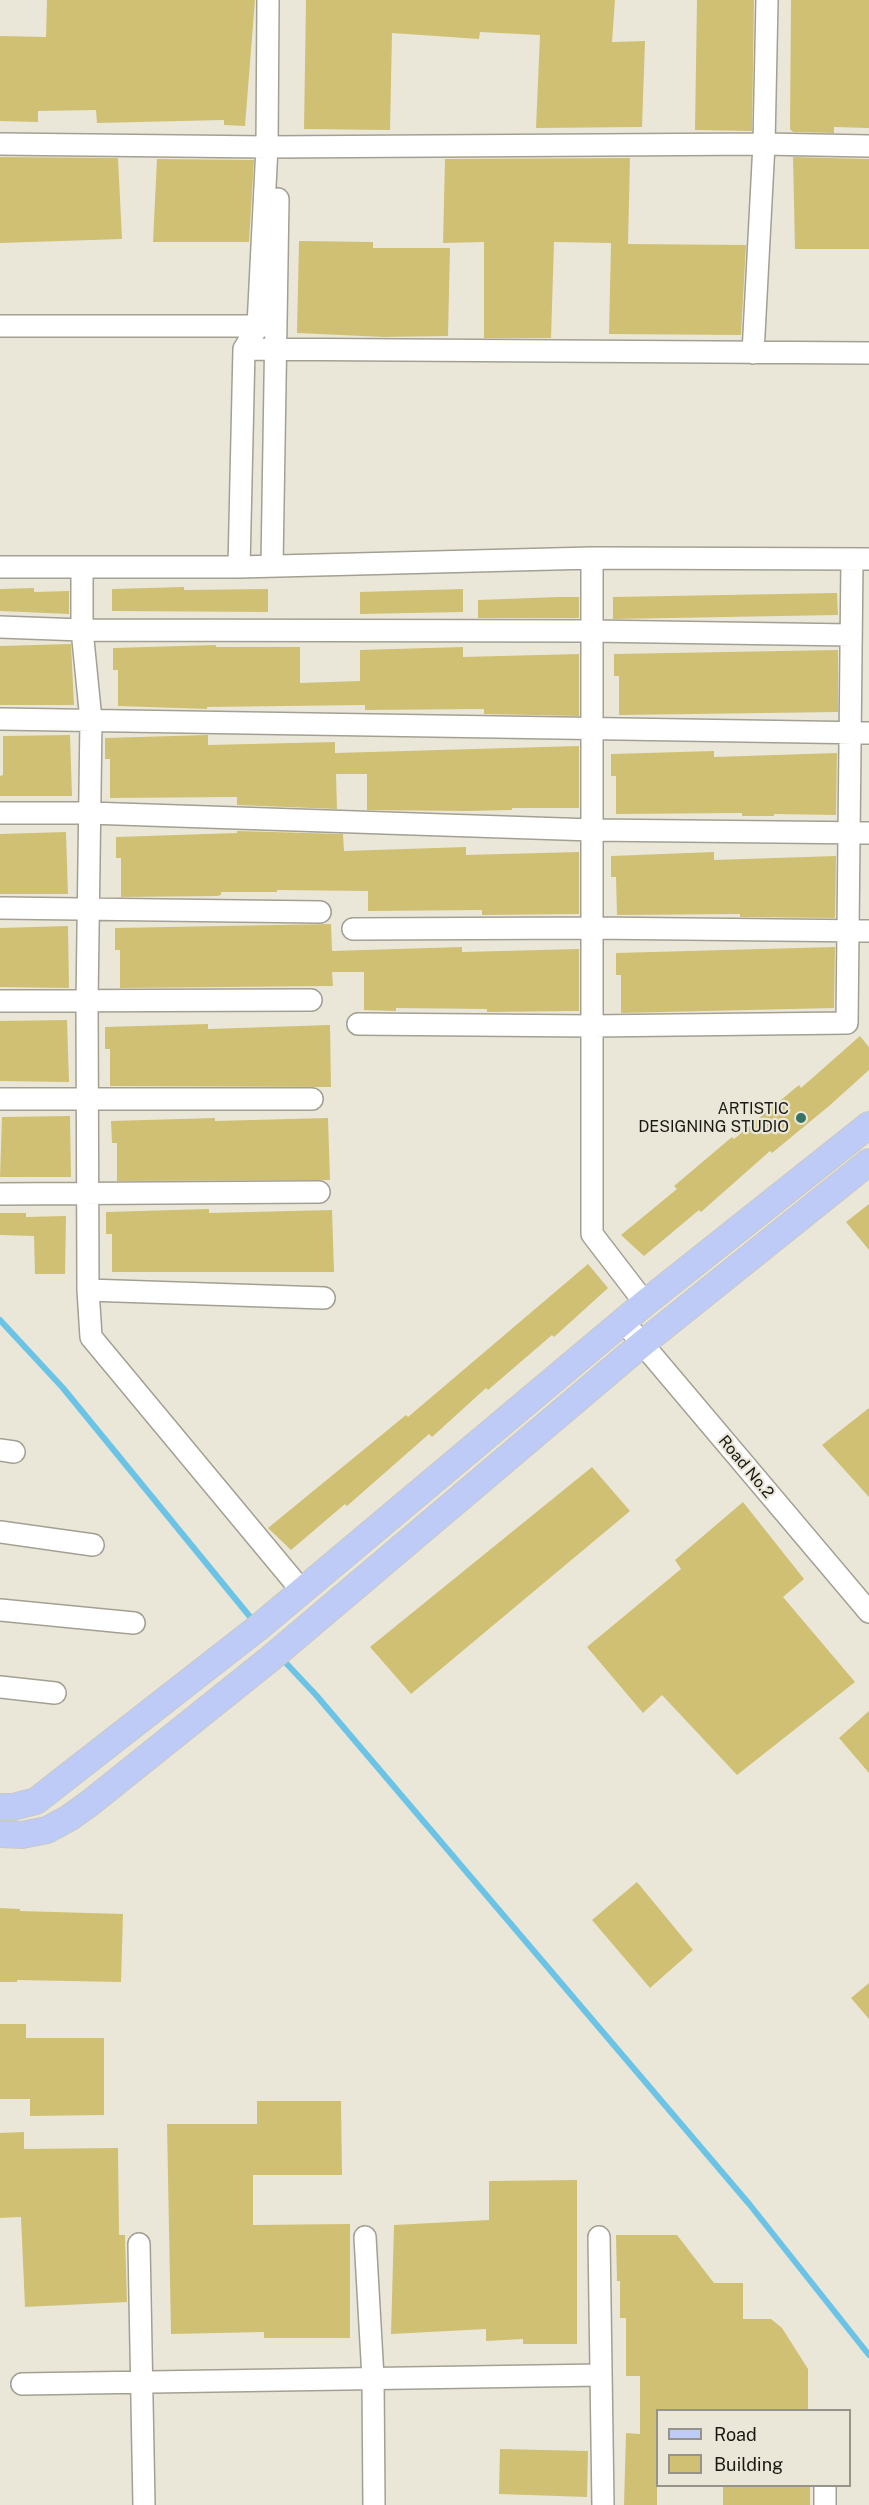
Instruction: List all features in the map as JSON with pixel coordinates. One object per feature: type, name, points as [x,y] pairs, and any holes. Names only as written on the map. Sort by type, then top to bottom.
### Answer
[{"type":"main road","points":[[0,1807],[13,1807],[36,1801],[302,1592],[645,1303],[869,1125]]},
{"type":"main road","points":[[0,1834],[22,1835],[47,1830],[69,1818],[271,1658],[642,1344],[869,1162]]},
{"type":"main road","points":[[251,1632],[271,1658]]},
{"type":"street","points":[[268,0],[273,146]]},
{"type":"street","points":[[272,566],[275,348],[267,326],[280,0]]},
{"type":"street","points":[[753,353],[764,144],[767,0]]},
{"type":"street","points":[[0,144],[869,146]]},
{"type":"street","points":[[0,326],[267,326]]},
{"type":"street","points":[[239,567],[244,349],[267,326]]},
{"type":"street","points":[[244,349],[869,353]]},
{"type":"street","points":[[592,558],[592,1234],[645,1303]]},
{"type":"street","points":[[0,567],[239,567],[592,558],[861,559],[851,635],[859,733],[859,833],[848,930],[848,1023],[592,1026],[358,1024]]},
{"type":"street","points":[[82,568],[82,630],[91,720],[87,1002],[88,1290],[91,1337],[302,1592]]},
{"type":"street","points":[[0,627],[82,630],[851,635]]},
{"type":"street","points":[[0,719],[859,733]]},
{"type":"street","points":[[0,813],[89,813],[592,830],[859,833]]},
{"type":"street","points":[[0,908],[320,912]]},
{"type":"street","points":[[353,929],[592,928],[869,931]]},
{"type":"street","points":[[0,1001],[311,1000]]},
{"type":"street","points":[[0,1099],[312,1099]]},
{"type":"street","points":[[0,1194],[319,1192]]},
{"type":"street","points":[[88,1290],[324,1298]]},
{"type":"street","name":"Road No.2","points":[[624,1322],[869,1612]]},
{"type":"street","points":[[0,1532],[93,1545]]},
{"type":"street","points":[[0,1610],[135,1623]]},
{"type":"street","points":[[0,1687],[55,1693]]},
{"type":"street","points":[[365,2237],[373,2378],[374,2505]]},
{"type":"street","points":[[600,2237],[603,2505]]},
{"type":"street","points":[[139,2244],[144,2505]]},
{"type":"street","points":[[22,2384],[602,2375]]},
{"type":"street","points":[[825,2487],[825,2505]]},
{"type":"building","points":[[47,0],[255,0],[245,126],[224,125],[224,120],[97,123],[96,110],[38,111],[38,122],[0,121],[0,36],[46,37]]},
{"type":"building","points":[[306,0],[615,0],[612,42],[645,41],[642,127],[536,128],[540,35],[480,32],[479,39],[392,33],[390,130],[304,129]]},
{"type":"building","points":[[697,0],[754,0],[752,131],[695,130]]},
{"type":"building","points":[[791,0],[869,0],[869,128],[834,127],[834,133],[793,132],[790,129]]},
{"type":"building","points":[[0,157],[118,158],[122,239],[0,243]]},
{"type":"building","points":[[793,157],[869,159],[869,249],[795,249]]},
{"type":"building","points":[[630,158],[628,244],[746,245],[741,335],[609,334],[611,243],[554,242],[551,338],[484,338],[484,242],[443,243],[445,159]]},
{"type":"building","points":[[157,159],[254,160],[249,242],[153,242]]},
{"type":"building","points":[[299,241],[373,242],[373,248],[450,248],[448,336],[384,337],[297,333]]},
{"type":"building","points":[[184,587],[184,590],[268,589],[268,612],[112,611],[112,589]]},
{"type":"building","points":[[34,588],[34,592],[69,591],[69,614],[0,611],[0,589]]},
{"type":"building","points":[[463,589],[463,612],[360,614],[360,592]]},
{"type":"building","points":[[837,593],[838,615],[613,619],[613,597]]},
{"type":"building","points":[[579,597],[579,618],[478,618],[478,600]]},
{"type":"building","points":[[71,644],[74,705],[0,705],[0,646]]},
{"type":"building","points":[[216,645],[216,647],[300,647],[300,683],[360,681],[360,650],[463,647],[463,657],[579,654],[579,716],[484,714],[484,709],[365,710],[365,705],[207,707],[207,709],[118,706],[118,670],[113,670],[113,648]]},
{"type":"building","points":[[838,650],[838,712],[619,715],[619,676],[614,676],[614,654]]},
{"type":"building","points":[[70,735],[72,796],[0,796],[0,776],[3,775],[3,736]]},
{"type":"building","points":[[208,735],[208,745],[335,742],[335,753],[579,746],[579,808],[466,811],[367,810],[367,774],[336,774],[337,809],[237,805],[237,797],[110,798],[110,759],[105,759],[105,738]]},
{"type":"building","points":[[714,751],[714,757],[837,753],[836,815],[616,814],[616,776],[611,776],[611,754]]},
{"type":"building","points":[[237,831],[343,834],[344,851],[466,847],[466,855],[579,852],[579,914],[482,915],[482,910],[368,911],[368,891],[277,890],[277,892],[221,892],[221,895],[217,896],[121,897],[121,858],[116,858],[116,837],[237,833]]},
{"type":"building","points":[[66,832],[68,894],[0,894],[0,834]]},
{"type":"building","points":[[714,852],[714,860],[836,856],[835,918],[740,917],[740,914],[617,915],[616,877],[611,877],[611,856]]},
{"type":"building","points":[[331,924],[332,951],[462,947],[462,952],[579,949],[579,1011],[487,1012],[487,1009],[396,1008],[396,1011],[364,1010],[364,972],[332,972],[333,986],[120,988],[120,950],[115,950],[115,928]]},
{"type":"building","points":[[68,926],[69,988],[0,987],[0,928]]},
{"type":"building","points":[[835,947],[834,1008],[621,1013],[621,975],[616,975],[616,953]]},
{"type":"building","points":[[67,1020],[69,1082],[0,1081],[0,1021]]},
{"type":"building","points":[[208,1024],[208,1029],[330,1025],[331,1087],[110,1086],[110,1049],[105,1049],[105,1027]]},
{"type":"building","points":[[860,1036],[869,1047],[869,1070],[829,1106],[772,1153],[770,1151],[701,1212],[699,1210],[644,1256],[621,1235],[677,1189],[674,1186],[732,1137],[734,1139],[799,1085],[801,1088]]},
{"type":"building","points":[[70,1116],[71,1177],[0,1177],[2,1117]]},
{"type":"building","points":[[215,1118],[215,1121],[328,1118],[330,1180],[117,1181],[117,1143],[112,1143],[111,1121]]},
{"type":"building","points":[[869,1204],[869,1250],[846,1222]]},
{"type":"building","points":[[209,1209],[209,1213],[332,1210],[334,1272],[112,1272],[112,1234],[106,1234],[106,1212]]},
{"type":"building","points":[[0,1213],[26,1213],[26,1217],[66,1216],[65,1274],[35,1274],[34,1236],[0,1235]]},
{"type":"building","points":[[588,1264],[608,1288],[554,1337],[552,1335],[488,1390],[486,1388],[432,1437],[429,1434],[347,1506],[345,1504],[291,1550],[268,1528],[406,1415],[408,1417]]},
{"type":"building","points":[[869,1408],[869,1497],[822,1445]]},
{"type":"building","points":[[592,1467],[630,1511],[411,1694],[370,1647]]},
{"type":"building","points":[[743,1502],[804,1579],[783,1597],[855,1682],[737,1775],[662,1695],[643,1713],[587,1647],[681,1569],[675,1560]]},
{"type":"building","points":[[869,1711],[869,1773],[839,1738]]},
{"type":"building","points":[[637,1882],[693,1950],[650,1988],[592,1920]]},
{"type":"building","points":[[0,1908],[20,1909],[20,1911],[123,1914],[121,1982],[17,1980],[17,1982],[0,1982]]},
{"type":"building","points":[[869,1983],[869,2019],[851,1998]]},
{"type":"building","points":[[0,2024],[26,2024],[26,2038],[104,2038],[104,2115],[30,2116],[30,2099],[0,2099]]},
{"type":"building","points":[[257,2101],[341,2101],[342,2175],[253,2175],[253,2225],[350,2224],[350,2338],[264,2338],[264,2332],[171,2334],[167,2124],[257,2124]]},
{"type":"building","points":[[24,2132],[24,2149],[118,2148],[119,2235],[125,2235],[127,2302],[25,2307],[21,2217],[0,2218],[0,2133]]},
{"type":"building","points":[[577,2180],[577,2344],[523,2344],[523,2339],[486,2341],[486,2329],[391,2334],[394,2225],[489,2220],[489,2181]]},
{"type":"building","points":[[616,2235],[677,2235],[714,2283],[743,2283],[743,2319],[771,2319],[782,2328],[808,2369],[808,2409],[656,2409],[657,2505],[624,2505],[626,2433],[640,2434],[640,2376],[626,2376],[626,2318],[620,2318],[620,2281],[617,2281]]},
{"type":"building","points":[[500,2449],[588,2451],[587,2497],[499,2494]]},
{"type":"building","points":[[723,2487],[810,2487],[810,2505],[723,2505]]},
{"type":"waterway","points":[[0,1320],[63,1388],[251,1618]]},
{"type":"waterway","points":[[285,1662],[316,1695],[750,2205],[869,2355]]},
{"type":"place","name":"ARTISTIC DESIGNING STUDIO","points":[[801,1118]]}]
